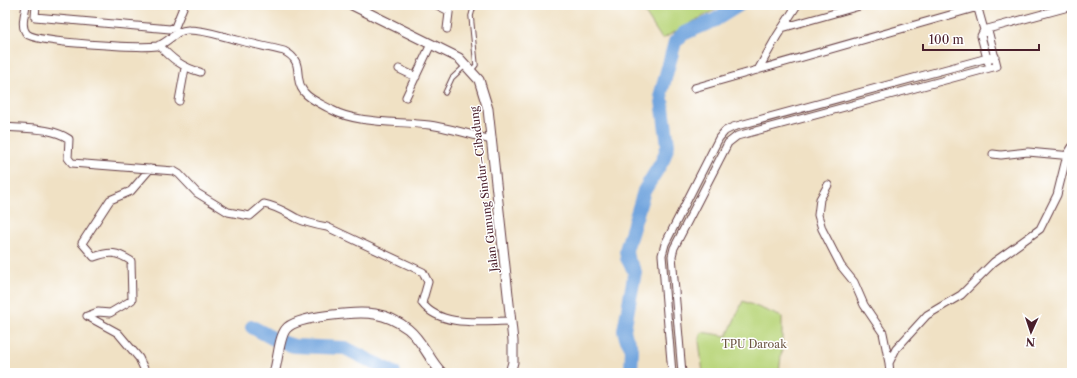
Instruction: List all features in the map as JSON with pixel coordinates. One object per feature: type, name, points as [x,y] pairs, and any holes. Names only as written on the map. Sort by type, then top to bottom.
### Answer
[{"type":"street","points":[[26,5],[23,26],[26,33],[32,38],[50,41],[148,47],[168,42],[175,34],[187,29],[213,33],[284,51],[293,55],[296,61],[300,86],[304,93],[335,111],[348,116],[364,119],[447,128],[491,140]]},
{"type":"street","points":[[36,5],[35,17],[170,29],[175,27],[184,5]]},
{"type":"street","name":"Jalan Gunung Sindur–Cibadung","points":[[352,5],[460,58],[479,80],[485,98],[491,140],[511,321],[513,362],[510,373]]},
{"type":"street","points":[[437,5],[450,8],[447,29]]},
{"type":"street","points":[[758,70],[797,5]]},
{"type":"street","points":[[782,28],[862,5]]},
{"type":"street","points":[[682,373],[672,256],[674,248],[728,144],[737,136],[997,66],[989,34],[984,30],[978,6],[694,88]]},
{"type":"street","points":[[990,68],[981,36],[984,30],[1072,6]]},
{"type":"street","points":[[406,96],[431,44]]},
{"type":"street","points":[[159,45],[172,59],[185,68],[200,72]]},
{"type":"street","points":[[672,373],[662,255],[672,230],[719,138],[725,131],[733,127],[995,56]]},
{"type":"street","points":[[178,101],[185,68]]},
{"type":"street","points":[[399,69],[416,77]]},
{"type":"street","points":[[5,127],[55,132],[64,135],[68,139],[68,158],[72,163],[174,171],[196,193],[228,212],[250,216],[264,204],[273,206],[312,224],[326,227],[423,272],[428,282],[422,303],[428,311],[452,321],[511,321]]},
{"type":"street","points":[[889,364],[896,350],[927,315],[961,295],[994,262],[1040,229],[1057,195],[1072,146]]},
{"type":"street","points":[[993,154],[1001,155],[1028,152],[1069,155]]},
{"type":"street","points":[[146,373],[139,358],[118,333],[87,316],[98,312],[110,312],[132,300],[131,261],[120,254],[105,253],[94,257],[82,243],[110,200],[131,191],[150,169]]},
{"type":"street","points":[[828,185],[820,199],[819,207],[822,229],[841,266],[854,282],[864,306],[884,334],[890,373]]},
{"type":"street","points":[[274,373],[283,334],[290,325],[301,320],[352,313],[376,314],[389,318],[408,330],[417,337],[442,373]]},
{"type":"lane","points":[[445,92],[452,78],[469,67],[476,65],[471,16],[474,5]]},
{"type":"green space","points":[[640,5],[724,5],[662,39]]},
{"type":"green space","name":"TPU Daroak","points":[[743,301],[782,317],[782,348],[779,373],[703,373],[699,341],[701,332],[727,336]]},
{"type":"waterway","points":[[631,373],[632,349],[626,338],[624,330],[635,272],[627,258],[626,250],[644,191],[663,160],[668,145],[661,93],[675,42],[683,34],[715,20],[739,5]]},
{"type":"waterway","points":[[252,327],[278,341],[294,346],[345,348],[394,373]]}]
